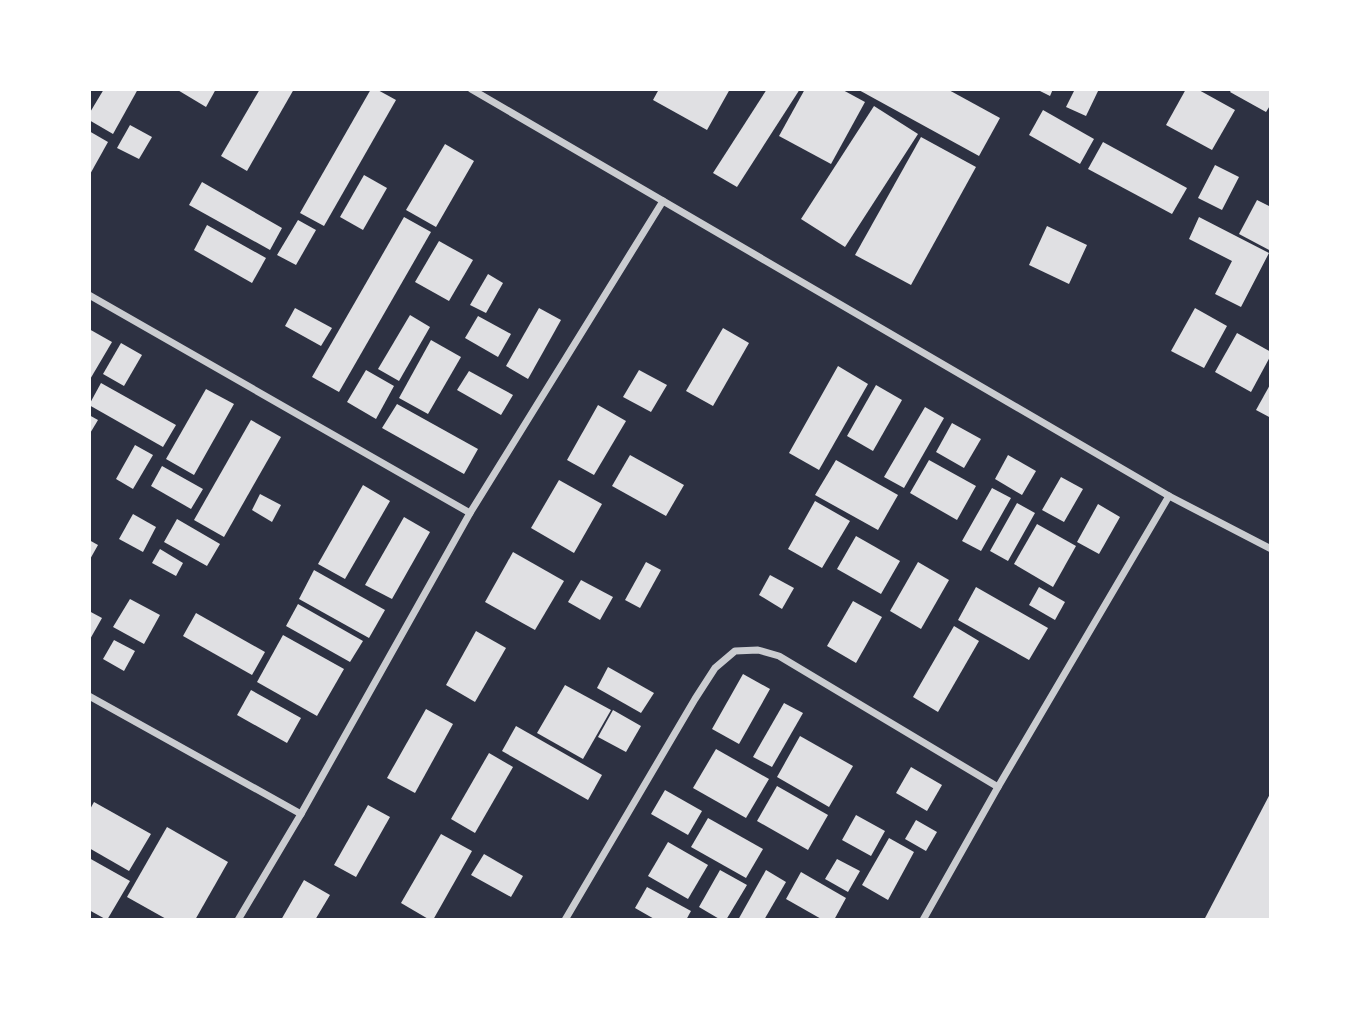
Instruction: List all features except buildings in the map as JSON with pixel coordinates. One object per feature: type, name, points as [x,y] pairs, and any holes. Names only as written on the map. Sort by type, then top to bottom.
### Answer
[{"type":"street","points":[[471,89],[1169,496],[1271,549]]},
{"type":"street","points":[[238,920],[301,814],[470,513],[663,201]]},
{"type":"street","points":[[89,295],[470,513]]},
{"type":"street","points":[[923,920],[1169,496]]},
{"type":"street","points":[[565,920],[715,668],[735,651],[758,650],[779,656],[998,787]]},
{"type":"street","points":[[89,696],[301,814]]}]
